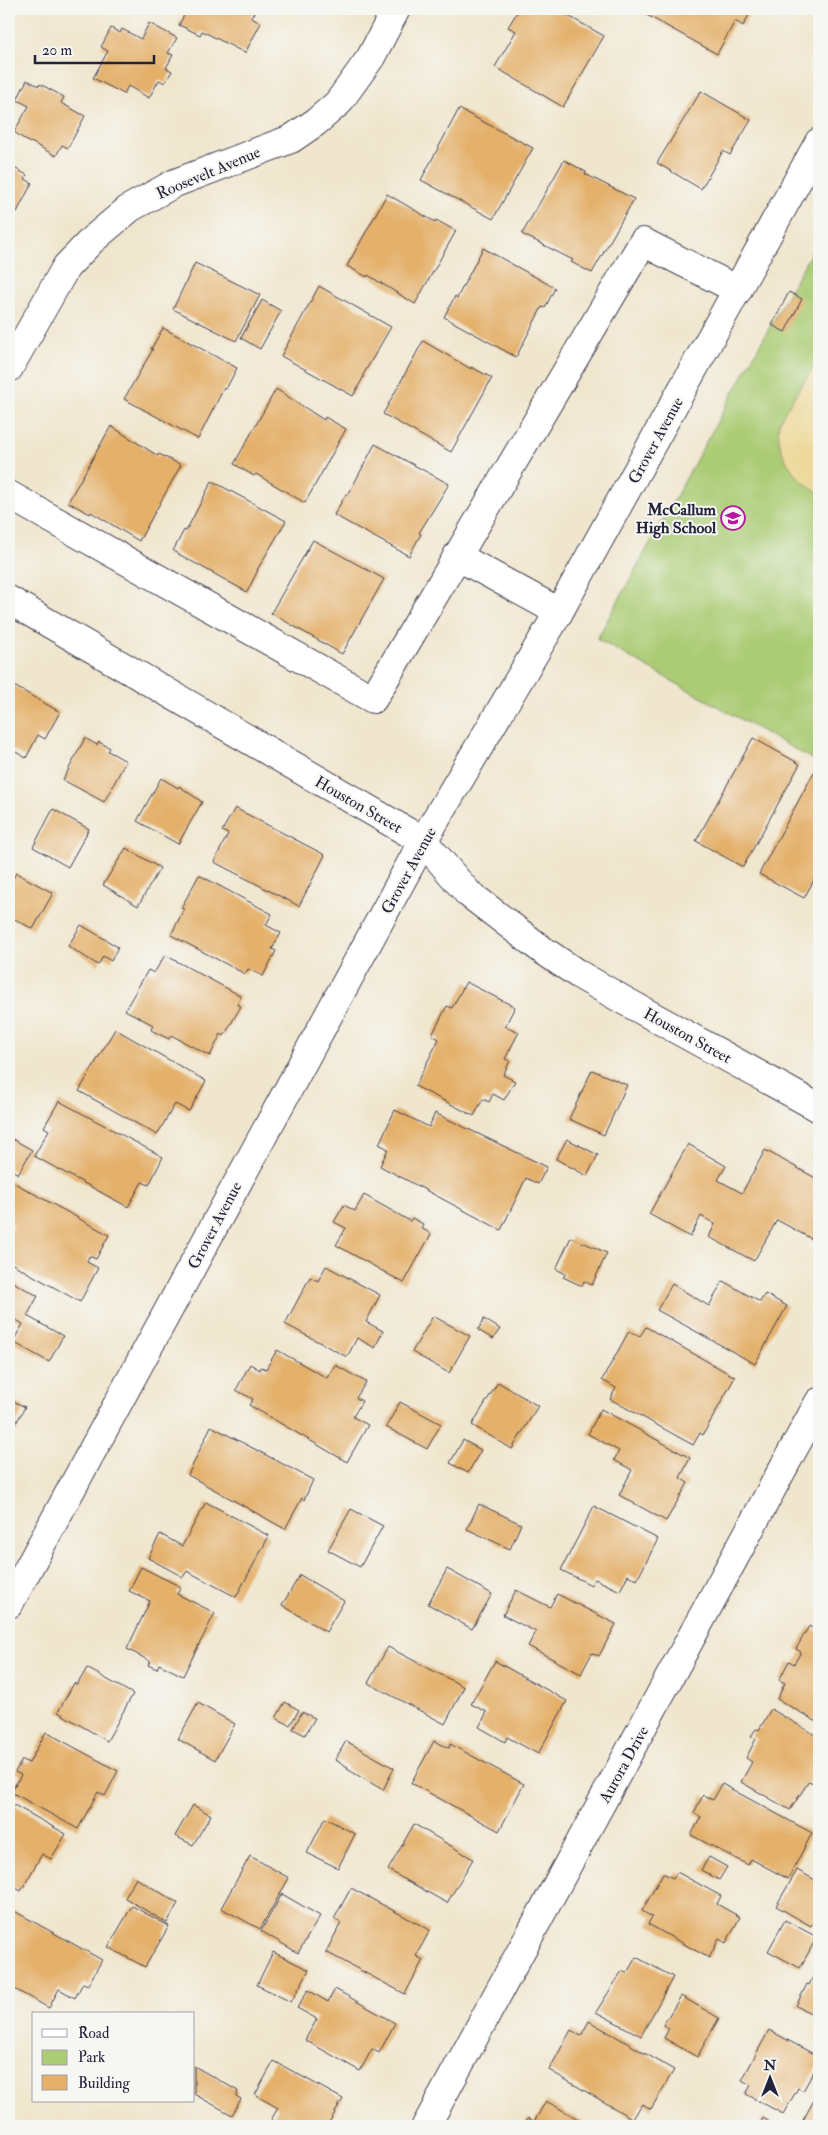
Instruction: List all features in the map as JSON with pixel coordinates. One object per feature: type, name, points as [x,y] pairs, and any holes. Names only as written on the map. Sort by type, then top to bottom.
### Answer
[{"type":"street","name":"Roosevelt Avenue","points":[[9,368],[66,267],[92,240],[130,208],[175,183],[292,139],[316,122],[338,103],[371,57],[396,9]]},
{"type":"street","name":"Grover Avenue","points":[[9,1604],[424,841],[560,612],[819,142]]},
{"type":"street","points":[[9,494],[373,699],[643,242],[738,290]]},
{"type":"street","points":[[457,556],[560,612]]},
{"type":"street","name":"Houston Street","points":[[9,600],[424,841],[468,893],[541,949],[578,974],[625,1001],[819,1108]]},
{"type":"street","name":"Aurora Drive","points":[[426,2126],[819,1402]]},
{"type":"green space","points":[[819,238],[819,763],[597,639]]},
{"type":"sand","points":[[819,359],[819,493],[802,481],[788,464],[780,445],[779,424]]},
{"type":"building","points":[[187,9],[248,9],[254,12],[251,18],[261,23],[245,53],[202,31],[200,35],[179,25]]},
{"type":"building","points":[[519,9],[556,9],[604,36],[563,107],[495,67],[516,31],[508,27]]},
{"type":"building","points":[[636,9],[747,9],[751,11],[743,26],[735,21],[717,54]]},
{"type":"building","points":[[149,23],[177,38],[168,53],[173,55],[166,68],[172,71],[165,83],[159,80],[149,98],[128,86],[124,94],[93,78],[108,51],[101,47],[111,28],[120,33],[122,29],[141,39]]},
{"type":"building","points":[[27,80],[39,86],[40,84],[64,97],[61,103],[85,116],[68,148],[62,145],[56,156],[30,143],[14,132],[29,106],[17,100]]},
{"type":"building","points":[[701,91],[751,120],[730,155],[723,151],[701,189],[657,163]]},
{"type":"building","points":[[459,109],[533,148],[493,219],[421,180]]},
{"type":"building","points":[[564,160],[586,172],[585,174],[634,199],[592,273],[571,262],[573,260],[522,234]]},
{"type":"building","points":[[9,165],[27,175],[25,179],[32,183],[17,212],[9,208]]},
{"type":"building","points":[[387,194],[435,222],[436,220],[456,231],[415,304],[368,275],[367,277],[347,266]]},
{"type":"building","points":[[483,248],[555,288],[545,308],[542,307],[516,357],[444,317],[455,296],[457,298]]},
{"type":"building","points":[[195,263],[260,295],[236,341],[173,309]]},
{"type":"building","points":[[319,286],[391,327],[353,396],[281,356]]},
{"type":"building","points":[[789,292],[802,299],[785,332],[772,325]]},
{"type":"building","points":[[262,300],[281,311],[260,349],[241,338]]},
{"type":"building","points":[[163,328],[237,368],[226,389],[224,388],[198,439],[124,399]]},
{"type":"building","points":[[423,341],[471,369],[471,367],[492,378],[451,452],[383,414]]},
{"type":"building","points":[[276,389],[324,420],[325,417],[346,429],[305,503],[256,474],[254,476],[234,464]]},
{"type":"building","points":[[111,426],[158,456],[159,454],[181,465],[139,541],[91,512],[90,514],[68,502]]},
{"type":"building","points":[[375,444],[449,484],[419,533],[421,534],[409,556],[334,515],[346,494],[348,495]]},
{"type":"building","points":[[212,481],[286,521],[257,570],[247,592],[173,551],[184,530],[186,531]]},
{"type":"building","points":[[313,540],[384,579],[342,654],[271,613]]},
{"type":"building","points":[[9,683],[60,712],[45,739],[38,735],[26,758],[9,748]]},
{"type":"building","points":[[85,738],[97,745],[99,742],[110,748],[108,751],[126,761],[104,802],[63,780]]},
{"type":"building","points":[[753,738],[800,764],[743,867],[696,841]]},
{"type":"building","points":[[814,772],[819,775],[819,871],[804,898],[759,874]]},
{"type":"building","points":[[161,778],[178,788],[179,786],[202,802],[178,844],[137,821]]},
{"type":"building","points":[[235,808],[325,855],[299,906],[214,862],[228,834],[222,831]]},
{"type":"building","points":[[53,809],[89,829],[68,867],[33,847]]},
{"type":"building","points":[[126,848],[160,868],[138,906],[103,885]]},
{"type":"building","points":[[16,873],[53,893],[33,929],[9,916],[9,886]]},
{"type":"building","points":[[199,875],[272,914],[266,925],[281,933],[272,949],[276,951],[263,976],[248,969],[245,974],[171,935],[184,909],[181,908]]},
{"type":"building","points":[[81,925],[118,947],[111,961],[103,956],[98,965],[68,946]]},
{"type":"building","points":[[165,955],[241,996],[237,1005],[241,1006],[224,1036],[221,1034],[210,1056],[171,1035],[169,1039],[151,1030],[153,1025],[125,1010],[148,970],[154,973]]},
{"type":"building","points":[[466,982],[515,1007],[505,1026],[519,1032],[505,1059],[510,1061],[503,1075],[515,1081],[504,1100],[493,1094],[489,1102],[483,1099],[474,1116],[415,1086],[439,1039],[432,1035],[447,1006],[452,1008]]},
{"type":"building","points":[[115,1029],[206,1081],[189,1111],[175,1104],[157,1135],[79,1091]]},
{"type":"building","points":[[592,1070],[627,1085],[604,1135],[569,1119]]},
{"type":"building","points":[[59,1101],[163,1157],[149,1185],[142,1182],[128,1207],[34,1156],[49,1130],[44,1127]]},
{"type":"building","points":[[395,1110],[429,1127],[435,1113],[547,1167],[538,1184],[526,1178],[501,1230],[380,1166],[388,1149],[379,1144]]},
{"type":"building","points":[[9,1137],[32,1150],[18,1174],[9,1168]]},
{"type":"building","points":[[567,1139],[598,1155],[587,1176],[556,1159]]},
{"type":"building","points":[[688,1144],[726,1166],[718,1180],[742,1193],[765,1150],[819,1180],[819,1243],[777,1220],[754,1261],[709,1237],[715,1224],[701,1216],[690,1237],[649,1214]]},
{"type":"building","points":[[9,1180],[109,1235],[96,1259],[89,1256],[87,1262],[98,1268],[80,1302],[9,1262],[9,1234],[14,1225],[9,1222]]},
{"type":"building","points":[[364,1195],[410,1221],[412,1218],[423,1224],[421,1228],[431,1234],[404,1283],[336,1245],[346,1228],[334,1222],[344,1205],[355,1211]]},
{"type":"building","points":[[571,1237],[607,1253],[592,1285],[584,1281],[582,1286],[563,1277],[566,1274],[556,1269]]},
{"type":"building","points":[[326,1266],[380,1295],[366,1322],[383,1331],[375,1348],[357,1338],[347,1357],[285,1324],[310,1277],[318,1281]]},
{"type":"building","points":[[9,1280],[38,1296],[27,1316],[63,1336],[49,1362],[15,1343],[9,1355],[9,1334],[15,1338],[23,1324],[9,1316]]},
{"type":"building","points":[[723,1281],[760,1302],[765,1294],[787,1306],[755,1364],[657,1310],[672,1284],[709,1306]]},
{"type":"building","points":[[433,1316],[470,1336],[449,1373],[412,1352]]},
{"type":"building","points":[[484,1319],[500,1329],[493,1339],[478,1330]]},
{"type":"building","points":[[646,1327],[735,1377],[703,1435],[700,1433],[693,1445],[610,1399],[616,1388],[602,1380],[629,1331],[640,1336]]},
{"type":"building","points":[[277,1350],[327,1378],[335,1365],[366,1382],[356,1398],[362,1401],[353,1417],[368,1425],[347,1462],[249,1405],[253,1399],[236,1390],[250,1364],[260,1370],[261,1367],[266,1369]]},
{"type":"building","points":[[498,1382],[538,1406],[512,1449],[472,1425]]},
{"type":"building","points":[[9,1399],[25,1407],[9,1436]]},
{"type":"building","points":[[400,1402],[441,1424],[427,1449],[386,1427]]},
{"type":"building","points":[[601,1409],[690,1458],[680,1478],[688,1483],[666,1521],[619,1495],[632,1470],[614,1460],[619,1451],[588,1434]]},
{"type":"building","points":[[211,1426],[313,1480],[304,1500],[302,1498],[285,1529],[188,1475]]},
{"type":"building","points":[[463,1440],[481,1450],[468,1473],[450,1463]]},
{"type":"building","points":[[206,1502],[269,1536],[236,1597],[187,1571],[183,1577],[148,1558],[160,1534],[182,1546]]},
{"type":"building","points":[[479,1504],[521,1524],[510,1549],[467,1529]]},
{"type":"building","points":[[594,1506],[658,1539],[637,1580],[628,1575],[620,1591],[595,1579],[591,1585],[561,1570]]},
{"type":"building","points":[[351,1509],[383,1526],[360,1567],[328,1550]]},
{"type":"building","points":[[141,1567],[181,1587],[177,1594],[215,1613],[183,1676],[159,1664],[157,1669],[148,1665],[150,1661],[127,1649],[150,1601],[129,1591]]},
{"type":"building","points":[[447,1569],[492,1594],[472,1629],[428,1604]]},
{"type":"building","points":[[300,1575],[344,1601],[326,1632],[282,1605]]},
{"type":"building","points":[[516,1590],[550,1607],[557,1594],[616,1624],[599,1656],[592,1653],[581,1674],[528,1646],[536,1632],[503,1615]]},
{"type":"building","points":[[809,1626],[819,1632],[819,1723],[777,1699],[785,1683],[779,1680],[789,1661],[794,1664],[801,1652],[796,1649]]},
{"type":"building","points":[[388,1647],[464,1687],[445,1724],[368,1683]]},
{"type":"building","points":[[495,1661],[567,1701],[538,1754],[507,1737],[505,1742],[479,1727],[487,1712],[471,1704]]},
{"type":"building","points":[[87,1668],[133,1694],[107,1741],[58,1712],[74,1683],[77,1685]]},
{"type":"building","points":[[285,1702],[299,1710],[290,1725],[276,1718]]},
{"type":"building","points":[[198,1703],[235,1724],[215,1760],[178,1739]]},
{"type":"building","points":[[771,1709],[819,1737],[819,1786],[809,1781],[790,1810],[741,1782],[752,1762],[746,1758],[756,1739],[751,1736],[756,1729],[759,1730]]},
{"type":"building","points":[[302,1712],[315,1718],[305,1735],[293,1729]]},
{"type":"building","points":[[46,1732],[118,1771],[105,1796],[98,1792],[78,1829],[11,1792],[21,1775],[15,1772],[22,1760],[29,1763]]},
{"type":"building","points":[[346,1741],[394,1768],[383,1790],[335,1760]]},
{"type":"building","points":[[434,1741],[449,1748],[450,1744],[524,1784],[499,1831],[411,1783]]},
{"type":"building","points":[[722,1784],[812,1833],[788,1879],[751,1859],[748,1865],[691,1835],[701,1817],[694,1813],[703,1795],[713,1800]]},
{"type":"building","points":[[14,1805],[66,1834],[51,1859],[42,1854],[21,1891],[9,1884],[9,1815]]},
{"type":"building","points":[[193,1805],[211,1815],[193,1845],[175,1836]]},
{"type":"building","points":[[325,1818],[355,1834],[338,1868],[307,1853]]},
{"type":"building","points":[[414,1824],[473,1859],[447,1903],[388,1870]]},
{"type":"building","points":[[250,1856],[289,1878],[260,1929],[221,1908]]},
{"type":"building","points":[[709,1857],[727,1867],[719,1880],[701,1870]]},
{"type":"building","points":[[797,1870],[819,1882],[819,1912],[811,1926],[776,1906]]},
{"type":"building","points":[[677,1872],[721,1896],[717,1904],[740,1917],[726,1943],[719,1939],[709,1958],[648,1924],[652,1917],[642,1911],[663,1873],[673,1878]]},
{"type":"building","points":[[136,1878],[178,1903],[167,1923],[125,1898]]},
{"type":"building","points":[[351,1888],[430,1930],[416,1956],[423,1960],[405,1994],[326,1952],[341,1923],[334,1919]]},
{"type":"building","points":[[282,1894],[320,1916],[298,1953],[261,1931]]},
{"type":"building","points":[[132,1906],[169,1926],[145,1967],[108,1947]]},
{"type":"building","points":[[9,1908],[102,1960],[88,1985],[83,1983],[75,1998],[59,1989],[49,2008],[9,1986]]},
{"type":"building","points":[[785,1920],[817,1937],[800,1968],[768,1951]]},
{"type":"building","points":[[273,1952],[309,1970],[291,2002],[257,1985]]},
{"type":"building","points":[[636,1957],[673,1977],[641,2036],[596,2012],[622,1971],[627,1973]]},
{"type":"building","points":[[815,1973],[819,1976],[819,2017],[796,2006]]},
{"type":"building","points":[[335,1989],[395,2023],[379,2053],[372,2049],[360,2071],[305,2040],[317,2019],[297,2008],[308,1990],[328,2002]]},
{"type":"building","points":[[681,1996],[719,2018],[697,2057],[664,2038],[669,2028],[663,2025]]},
{"type":"building","points":[[589,2021],[674,2070],[651,2109],[642,2104],[633,2119],[549,2070],[571,2030],[581,2036]]},
{"type":"building","points":[[769,2030],[819,2057],[819,2062],[803,2091],[798,2088],[783,2114],[746,2094],[751,2085],[742,2080]]},
{"type":"building","points":[[274,2061],[343,2099],[327,2126],[322,2123],[320,2126],[282,2126],[271,2120],[278,2108],[255,2095]]},
{"type":"building","points":[[195,2067],[238,2091],[236,2096],[241,2099],[232,2115],[195,2095]]},
{"type":"building","points":[[819,2091],[819,2126],[805,2126],[801,2124]]},
{"type":"building","points":[[546,2101],[587,2124],[586,2126],[523,2126],[528,2118],[534,2122]]},
{"type":"building","points":[[763,2118],[776,2126],[759,2126]]},
{"type":"building","points":[[196,2122],[205,2126],[194,2126]]},
{"type":"place","name":"McCallum High School","points":[[733,518]]}]
